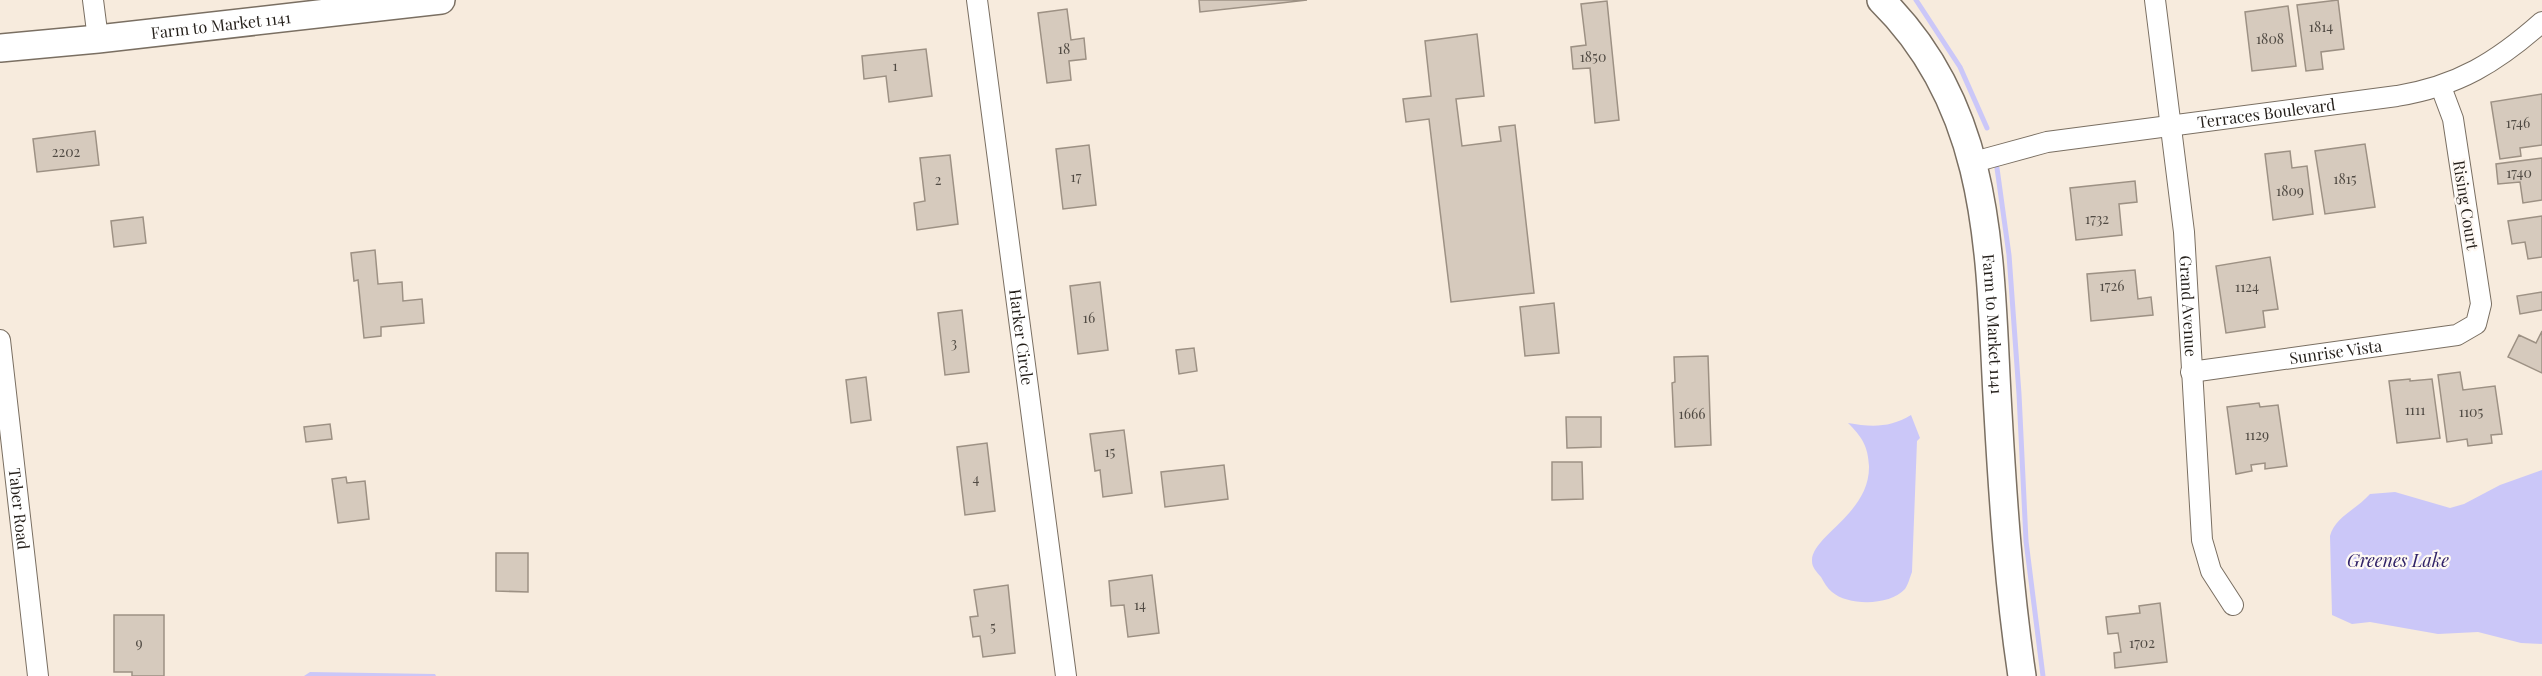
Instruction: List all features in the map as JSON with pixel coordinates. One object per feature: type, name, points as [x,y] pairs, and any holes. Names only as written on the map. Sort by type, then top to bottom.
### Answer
[{"type":"street","points":[[93,0],[98,39]]},
{"type":"street","name":"Farm to Market 1141","points":[[0,48],[441,0]]},
{"type":"street","name":"Harker Circle","points":[[977,0],[1066,676]]},
{"type":"street","name":"Farm to Market 1141","points":[[1881,0],[1896,14],[1933,69],[1957,111],[1974,162],[1981,193],[1989,262],[2005,541],[2022,676]]},
{"type":"street","name":"Grand Avenue","points":[[2155,0],[2184,232],[2202,540],[2211,571],[2233,604]]},
{"type":"street","name":"Terraces Boulevard","points":[[1974,162],[2047,142],[2397,96],[2441,87],[2481,68],[2520,41],[2542,22]]},
{"type":"street","name":"Rising Court","points":[[2441,87],[2453,119],[2478,281],[2481,304],[2476,324]]},
{"type":"street","name":"Sunrise Vista","points":[[2191,372],[2457,334],[2476,324]]},
{"type":"street","name":"Taber Road","points":[[0,340],[38,676]]},
{"type":"water","points":[[1911,415],[1920,438],[1917,441],[1912,572],[1908,583],[1905,589],[1890,599],[1858,602],[1839,597],[1827,587],[1812,561],[1814,552],[1821,542],[1851,511],[1867,483],[1869,466],[1866,447],[1861,437],[1848,423],[1888,424]]},
{"type":"water","name":"Greenes Lake","points":[[2542,470],[2542,644],[2521,643],[2478,632],[2438,634],[2370,622],[2352,624],[2332,615],[2330,536],[2341,518],[2370,494],[2395,492],[2450,508],[2464,504],[2500,485]]},
{"type":"water","points":[[310,672],[435,674],[436,676],[304,676]]},
{"type":"building","points":[[1199,0],[1307,0],[1200,12]]},
{"type":"building","points":[[2338,0],[2344,49],[2321,52],[2323,69],[2306,71],[2297,5]]},
{"type":"building","points":[[1607,1],[1619,120],[1595,123],[1590,68],[1573,69],[1571,47],[1586,45],[1581,4]]},
{"type":"building","points":[[2288,6],[2296,66],[2252,71],[2245,12]]},
{"type":"building","points":[[1067,9],[1071,40],[1084,38],[1086,59],[1069,61],[1071,80],[1047,83],[1038,13]]},
{"type":"building","points":[[1477,34],[1484,96],[1456,99],[1462,146],[1501,141],[1499,127],[1515,125],[1534,293],[1451,302],[1429,119],[1406,122],[1403,99],[1431,96],[1425,41]]},
{"type":"building","points":[[926,49],[932,96],[889,102],[886,76],[864,79],[862,56]]},
{"type":"building","points":[[2542,94],[2542,145],[2520,148],[2521,156],[2500,159],[2491,102]]},
{"type":"building","points":[[95,131],[99,165],[37,172],[33,139]]},
{"type":"building","points":[[2365,144],[2375,207],[2325,214],[2315,151]]},
{"type":"building","points":[[1089,145],[1096,205],[1063,209],[1056,149]]},
{"type":"building","points":[[2290,151],[2292,168],[2307,166],[2313,214],[2273,220],[2265,154]]},
{"type":"building","points":[[950,155],[958,224],[917,230],[914,203],[925,201],[920,158]]},
{"type":"building","points":[[2542,158],[2542,200],[2523,203],[2520,182],[2498,184],[2496,164]]},
{"type":"building","points":[[2135,181],[2137,202],[2119,204],[2122,235],[2076,240],[2070,188]]},
{"type":"building","points":[[2542,216],[2542,257],[2528,259],[2525,242],[2512,244],[2508,221]]},
{"type":"building","points":[[143,217],[146,243],[114,247],[111,221]]},
{"type":"building","points":[[375,250],[378,284],[402,282],[403,301],[422,299],[424,323],[381,327],[381,336],[364,338],[358,280],[354,281],[351,253]]},
{"type":"building","points":[[2270,257],[2278,309],[2263,311],[2265,327],[2226,333],[2216,266]]},
{"type":"building","points":[[2135,270],[2138,299],[2151,297],[2153,315],[2091,321],[2087,274]]},
{"type":"building","points":[[1100,282],[1108,350],[1078,354],[1070,286]]},
{"type":"building","points":[[2542,292],[2542,310],[2520,314],[2517,296]]},
{"type":"building","points":[[1554,303],[1559,353],[1525,356],[1520,307]]},
{"type":"building","points":[[962,310],[969,372],[945,375],[938,313]]},
{"type":"building","points":[[2542,331],[2542,373],[2508,357],[2519,335],[2536,343]]},
{"type":"building","points":[[1194,348],[1197,371],[1179,374],[1176,350]]},
{"type":"building","points":[[1708,356],[1711,445],[1675,447],[1672,383],[1675,382],[1674,357]]},
{"type":"building","points":[[2460,372],[2463,390],[2495,386],[2502,434],[2491,435],[2492,443],[2468,446],[2467,439],[2447,442],[2438,375]]},
{"type":"building","points":[[866,377],[871,420],[851,423],[846,380]]},
{"type":"building","points":[[2410,379],[2410,381],[2432,379],[2440,438],[2397,443],[2389,381]]},
{"type":"building","points":[[2259,403],[2260,407],[2278,405],[2287,466],[2265,469],[2265,463],[2251,465],[2252,471],[2236,474],[2227,407]]},
{"type":"building","points":[[1566,417],[1601,417],[1601,447],[1567,448]]},
{"type":"building","points":[[330,424],[332,439],[306,442],[304,427]]},
{"type":"building","points":[[1124,430],[1132,493],[1103,497],[1100,470],[1095,471],[1090,434]]},
{"type":"building","points":[[987,443],[995,511],[965,515],[957,447]]},
{"type":"building","points":[[1552,462],[1582,462],[1583,499],[1552,500]]},
{"type":"building","points":[[1224,465],[1228,499],[1165,507],[1161,472]]},
{"type":"building","points":[[346,477],[347,483],[365,481],[369,519],[338,523],[332,479]]},
{"type":"building","points":[[496,553],[528,553],[528,592],[496,591]]},
{"type":"building","points":[[1152,575],[1159,633],[1128,637],[1124,605],[1111,606],[1109,581]]},
{"type":"building","points":[[1008,585],[1015,653],[983,657],[980,636],[973,637],[970,617],[978,616],[974,590]]},
{"type":"building","points":[[2160,603],[2167,662],[2115,668],[2114,653],[2121,652],[2118,633],[2108,634],[2106,617],[2140,613],[2139,606]]},
{"type":"building","points":[[114,615],[164,615],[164,676],[132,676],[132,672],[114,672]]},
{"type":"waterway","points":[[1916,0],[1960,67],[1987,128]]},
{"type":"waterway","points":[[1997,168],[2009,255],[2026,541],[2043,676]]}]
